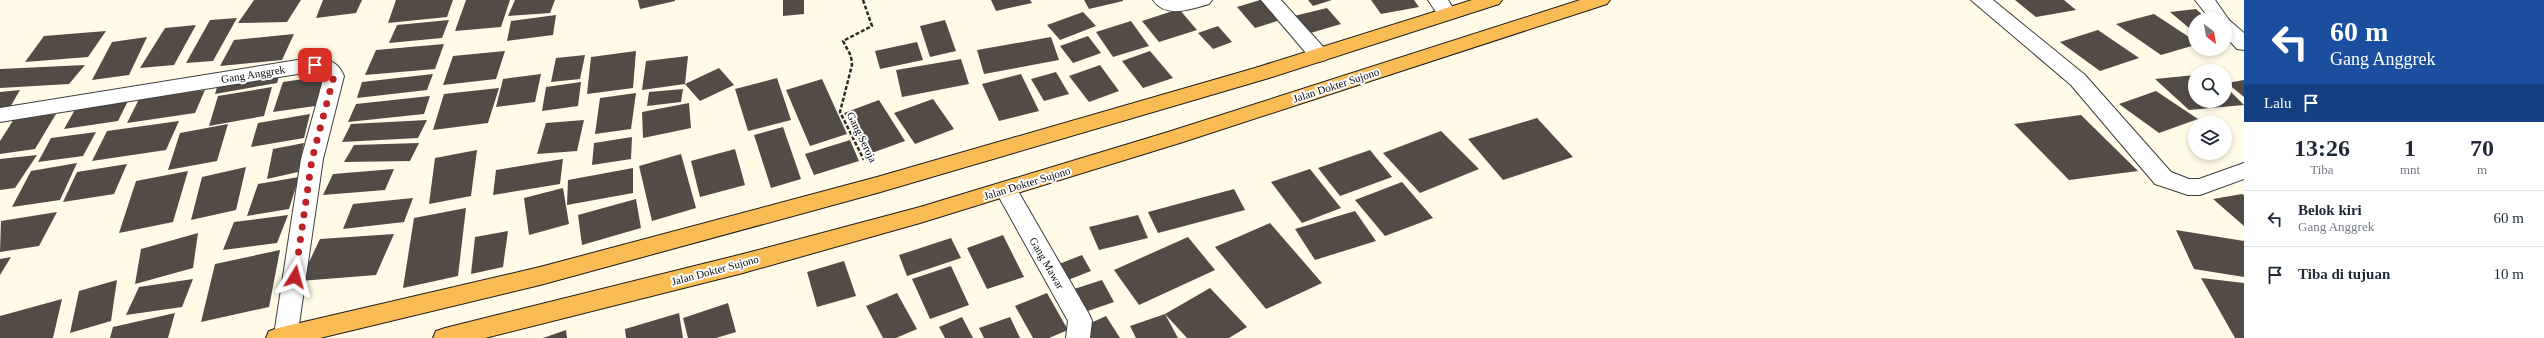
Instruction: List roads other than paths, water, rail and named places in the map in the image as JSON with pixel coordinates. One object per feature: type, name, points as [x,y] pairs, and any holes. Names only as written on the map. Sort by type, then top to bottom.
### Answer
[{"type":"highway","points":[[282,337],[540,276],[877,186],[1319,55],[1442,7],[1492,0]]},
{"type":"highway","name":"Jalan Dokter Sujono","points":[[445,338],[493,332],[791,251],[1006,190],[1600,0]]},
{"type":"highway","points":[[1262,72],[1287,101]]},
{"type":"street","points":[[1163,0],[1171,5],[1179,6],[1202,0]]},
{"type":"street","points":[[1271,0],[1319,55]]},
{"type":"street","points":[[1981,0],[2078,80],[2127,134],[2156,172],[2163,178],[2183,186],[2200,188],[2244,171]]},
{"type":"street","points":[[2204,0],[2214,12]]},
{"type":"street","points":[[2232,32],[2244,44]]},
{"type":"street","name":"Gang Anggrek","points":[[0,115],[310,65],[324,65],[330,69],[334,76],[312,159],[282,337]]},
{"type":"street","name":"Gang Mawar","points":[[1006,190],[1080,321],[1078,338]]}]
